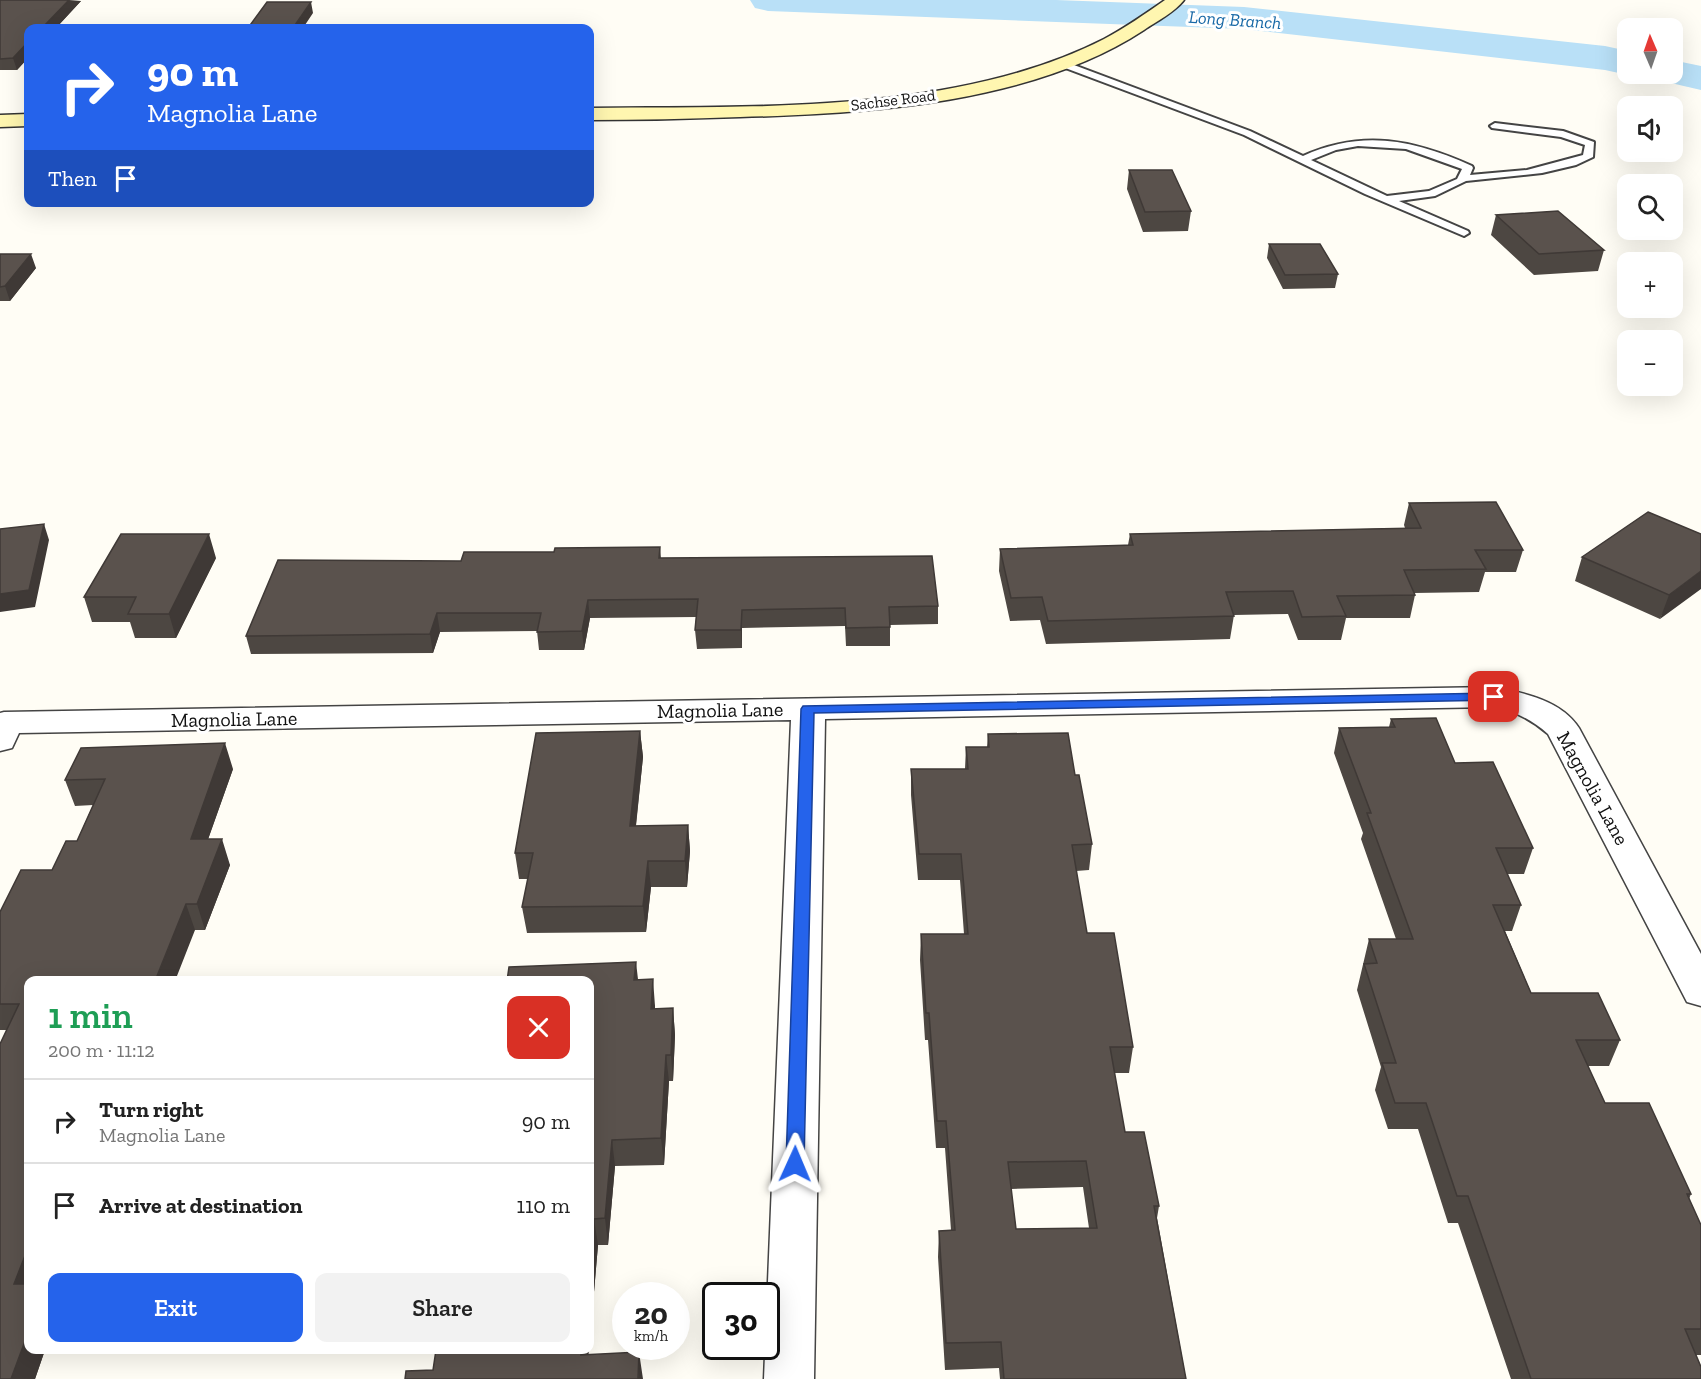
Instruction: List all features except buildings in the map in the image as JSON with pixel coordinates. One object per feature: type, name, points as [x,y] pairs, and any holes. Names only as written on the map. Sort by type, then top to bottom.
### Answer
[{"type":"main road","name":"Sachse Road","points":[[594,114],[784,110],[860,105],[963,90],[1021,77],[1063,64],[1101,48],[1176,0]]},
{"type":"main road","points":[[0,120],[24,120]]},
{"type":"street","name":"Magnolia Lane","points":[[2,731],[808,709],[1494,697],[1514,700],[1533,707],[1550,717],[1562,728],[1701,991]]},
{"type":"street","points":[[789,1379],[808,709]]},
{"type":"lane","points":[[1063,64],[1247,133],[1385,199],[1464,233]]},
{"type":"lane","points":[[1463,178],[1511,177],[1562,168],[1588,157],[1590,144],[1563,134],[1495,126]]},
{"type":"lane","points":[[1303,160],[1341,145],[1390,143],[1440,154],[1468,168],[1461,181],[1431,194],[1385,199]]},
{"type":"waterway","name":"Long Branch","points":[[768,0],[1244,18],[1617,61]]},
{"type":"waterway","name":"Long Branch","points":[[1683,74],[1701,78]]},
{"type":"route","points":[[795,1164],[808,709],[1494,697]]}]
